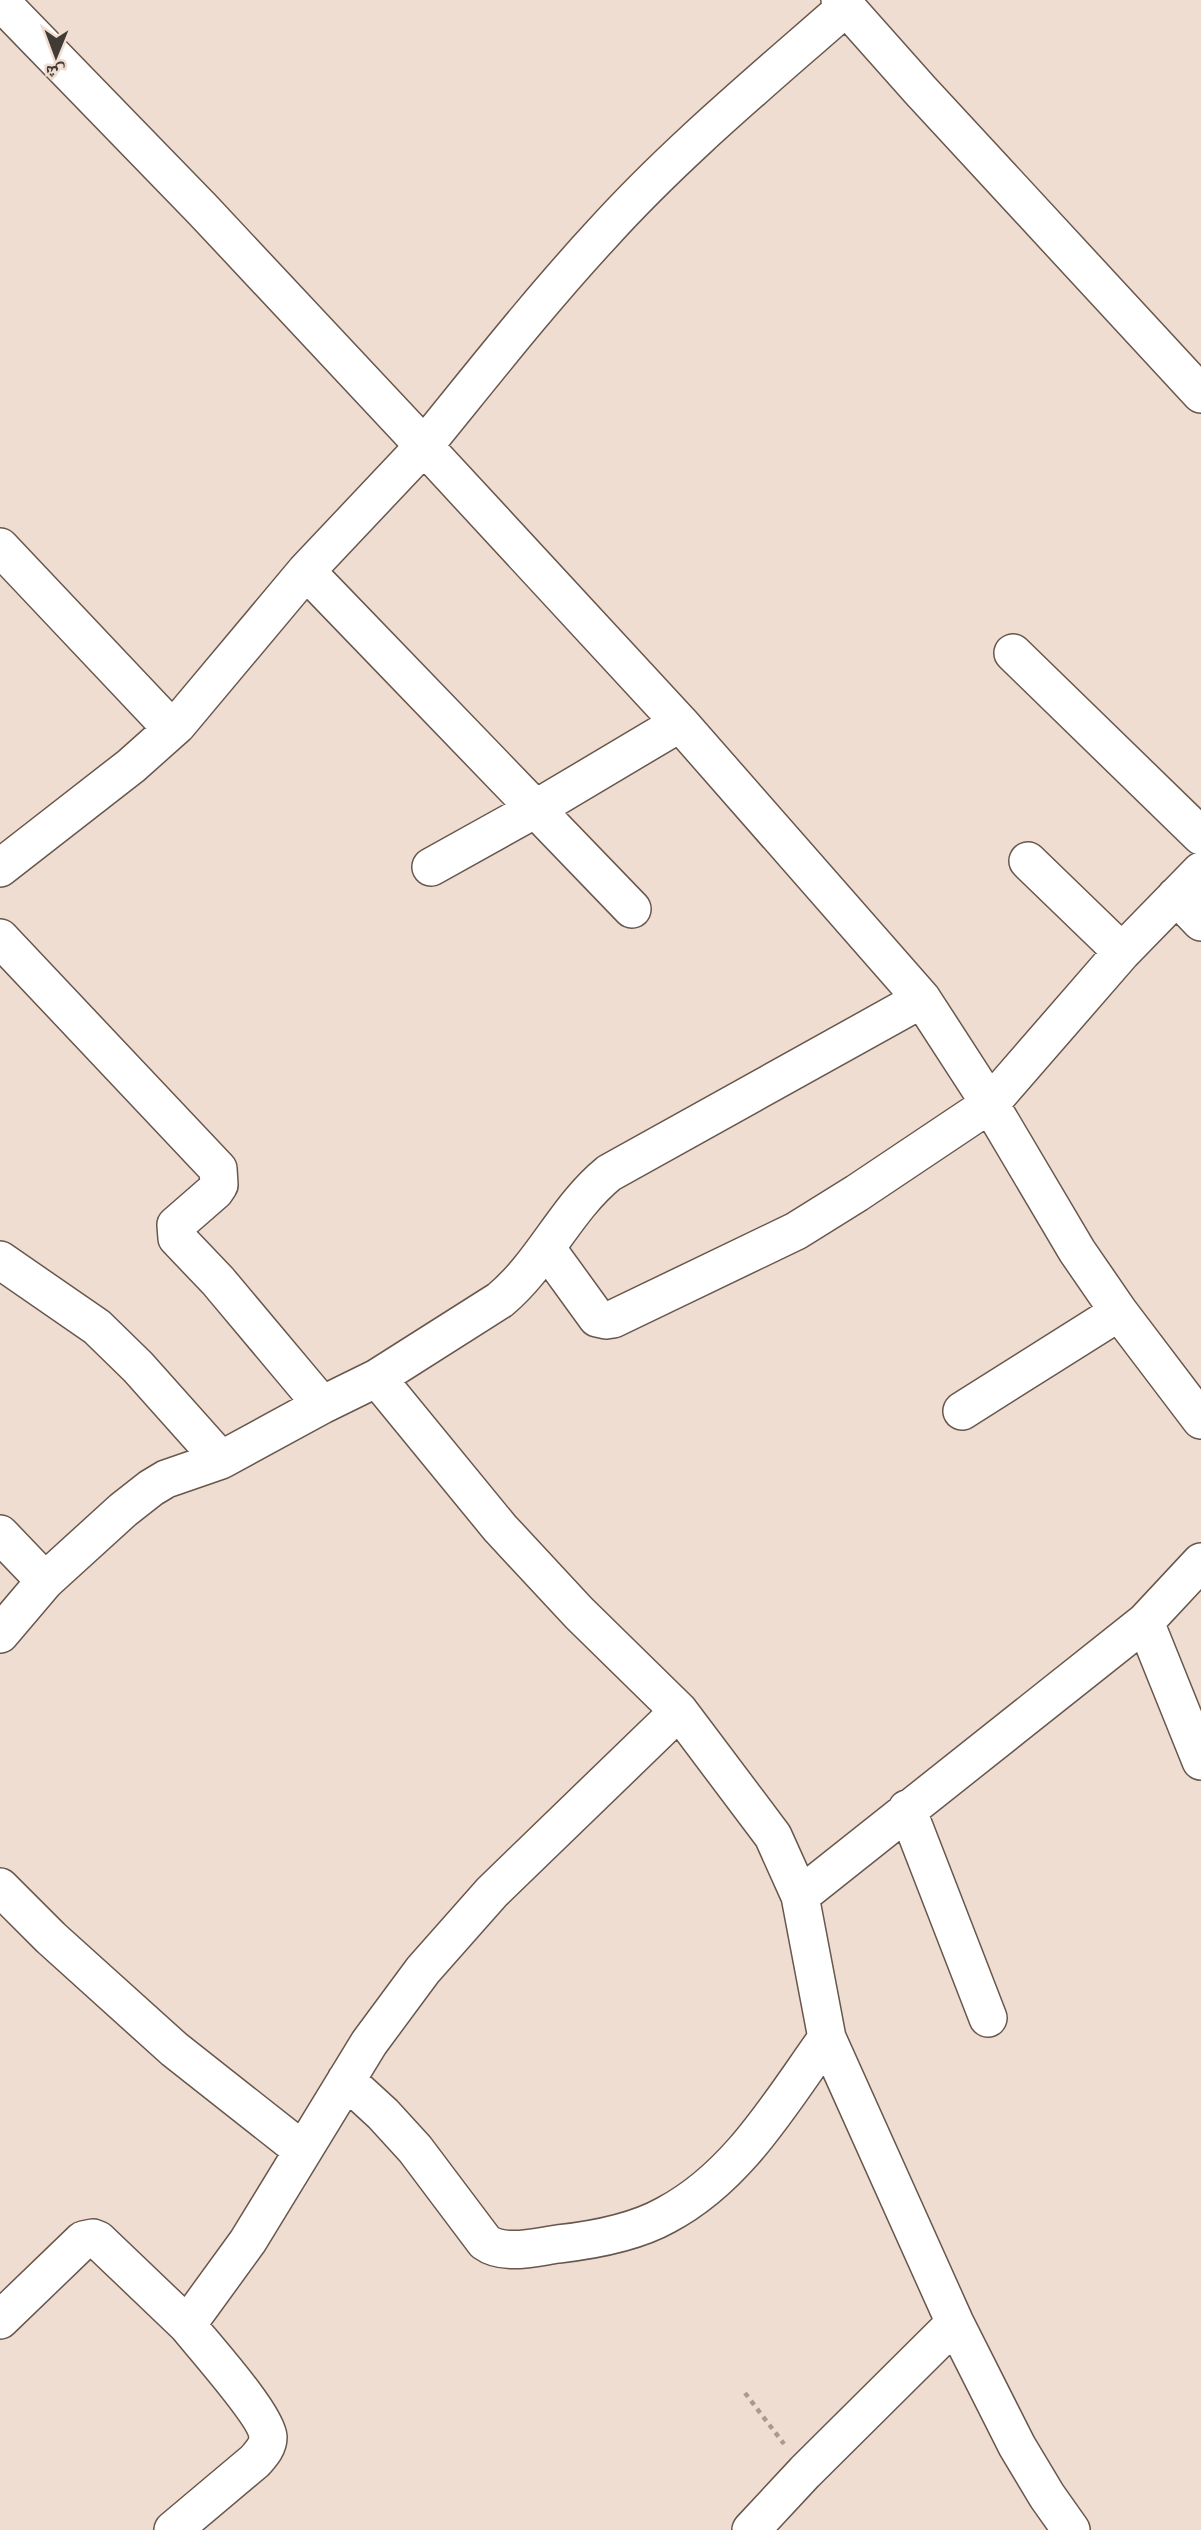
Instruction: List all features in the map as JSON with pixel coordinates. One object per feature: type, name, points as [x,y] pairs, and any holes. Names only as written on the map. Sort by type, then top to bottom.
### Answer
[{"type":"street","points":[[0,1],[202,209],[680,723],[922,999],[990,1104],[1077,1251],[1119,1312],[1201,1420]]},
{"type":"street","points":[[0,868],[131,766],[172,729],[207,691],[306,571],[424,446],[601,234],[693,141],[843,4],[1201,394]]},
{"type":"street","points":[[0,547],[172,729]]},
{"type":"street","points":[[306,571],[632,909]]},
{"type":"street","points":[[1013,653],[1201,836]]},
{"type":"street","points":[[431,867],[680,723]]},
{"type":"street","points":[[1028,861],[1122,952]]},
{"type":"street","points":[[547,1249],[597,1318],[613,1319],[796,1231],[858,1193],[990,1104],[1122,952],[1189,883],[1201,922]]},
{"type":"street","points":[[0,938],[218,1169],[219,1185],[176,1225],[177,1238],[218,1281],[322,1405]]},
{"type":"street","points":[[0,1634],[45,1581],[150,1488],[166,1479],[221,1460],[377,1378],[500,1300],[528,1274],[581,1199],[609,1173],[922,999]]},
{"type":"street","points":[[0,1260],[97,1327],[138,1367],[221,1460]]},
{"type":"street","points":[[961,1411],[1119,1312]]},
{"type":"street","points":[[377,1378],[500,1528],[579,1613],[679,1711],[773,1836],[800,1896],[827,2038],[955,2323],[1017,2446],[1071,2530]]},
{"type":"street","points":[[0,1534],[45,1581]]},
{"type":"street","points":[[800,1896],[1145,1622],[1201,1562]]},
{"type":"street","points":[[1145,1622],[1201,1761]]},
{"type":"street","points":[[187,2325],[247,2241],[369,2043],[423,1970],[492,1892],[679,1711]]},
{"type":"street","points":[[907,1809],[988,2018]]},
{"type":"street","points":[[0,1887],[51,1938],[174,2049],[302,2150]]},
{"type":"street","points":[[346,2080],[383,2114],[415,2149],[485,2242],[497,2248],[526,2248],[627,2231],[666,2216],[704,2191],[740,2156],[827,2038]]},
{"type":"street","points":[[0,2320],[83,2240],[93,2238],[187,2325],[254,2409],[265,2426],[268,2439],[265,2449],[255,2461],[173,2530]]},
{"type":"street","points":[[751,2530],[955,2323]]},
{"type":"path","points":[[745,2393],[806,2472]]}]
